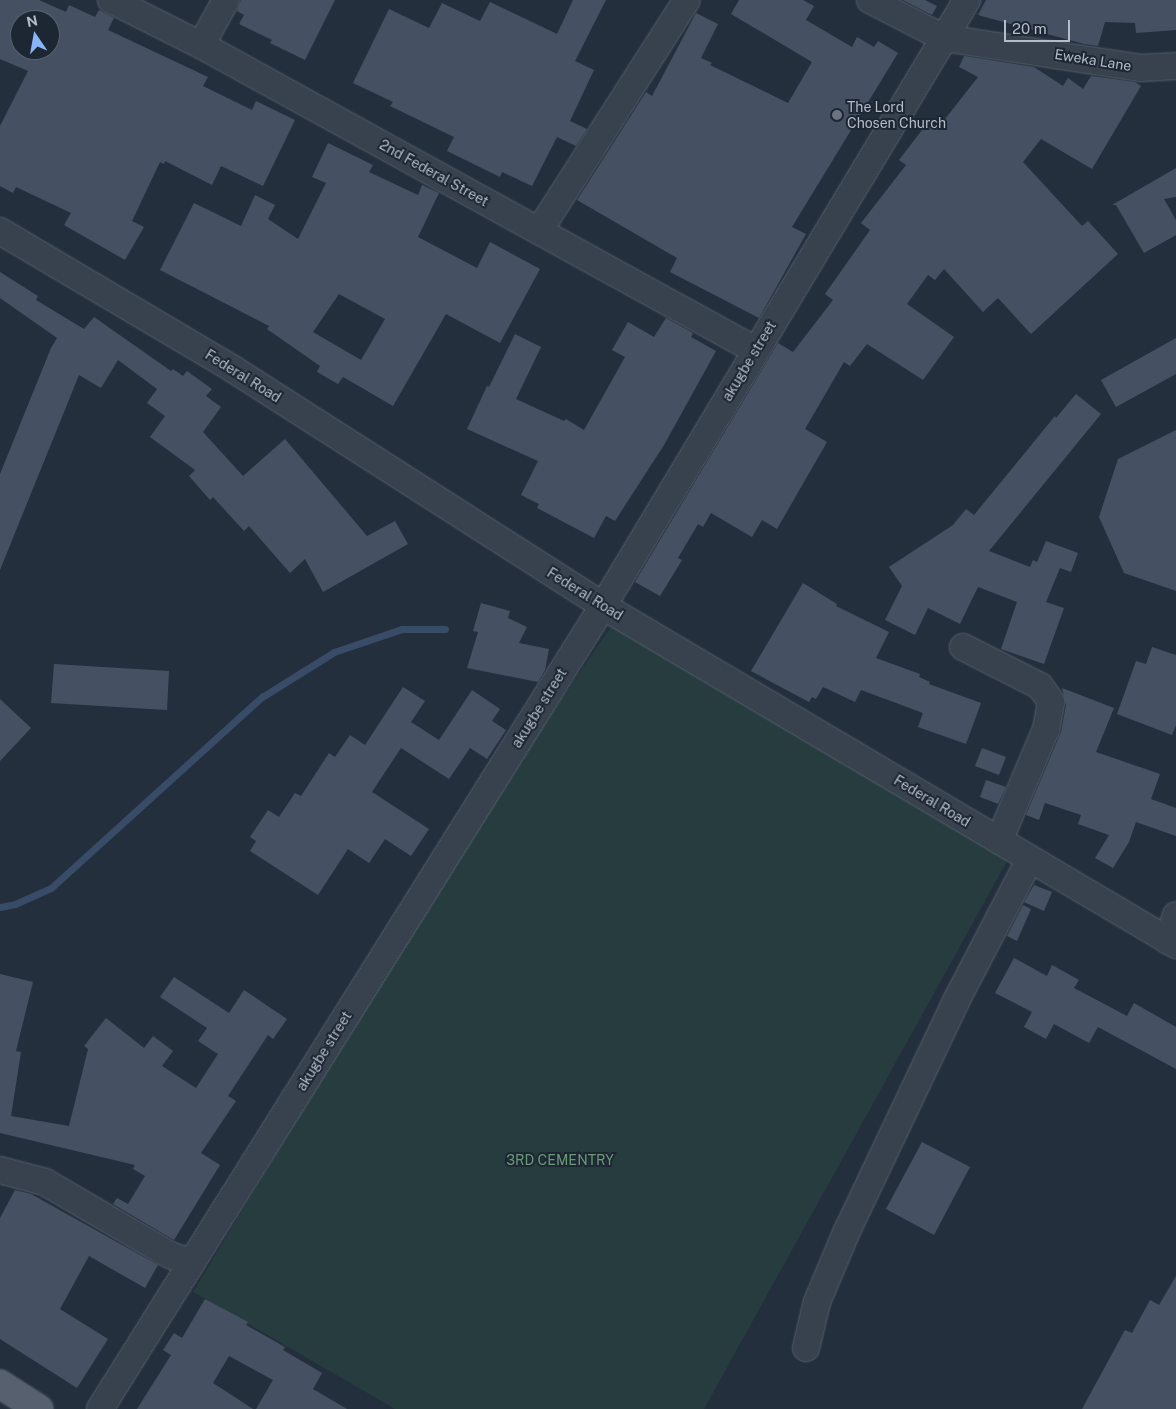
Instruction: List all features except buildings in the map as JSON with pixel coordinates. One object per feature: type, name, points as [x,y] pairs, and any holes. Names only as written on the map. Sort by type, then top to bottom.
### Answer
[{"type":"main road","points":[[0,1384],[39,1409]]},
{"type":"street","name":"2nd Federal Street","points":[[111,0],[202,45],[755,350]]},
{"type":"street","points":[[202,45],[226,0]]},
{"type":"street","points":[[539,231],[687,0]]},
{"type":"street","name":"Eweka Lane","points":[[870,0],[944,38],[1140,68],[1176,66]]},
{"type":"street","name":"akugbe street","points":[[100,1409],[603,606],[755,350],[967,0]]},
{"type":"street","name":"Federal Road","points":[[0,231],[233,369],[603,606],[1172,943]]},
{"type":"street","points":[[963,647],[1040,686],[1051,702],[1046,730],[999,841]]},
{"type":"street","points":[[806,1348],[817,1302],[846,1233],[955,1003],[1030,859]]},
{"type":"street","points":[[1172,943],[1176,916]]},
{"type":"street","points":[[0,1170],[45,1182],[170,1255],[192,1263]]},
{"type":"green space","name":"3RD CEMENTRY","points":[[613,624],[1010,856],[704,1409],[395,1409],[193,1292],[472,828]]},
{"type":"waterway","points":[[0,907],[15,904],[51,888],[262,697],[334,652],[402,629],[445,629]]},
{"type":"place","name":"The Lord Chosen Church","points":[[837,115]]}]
